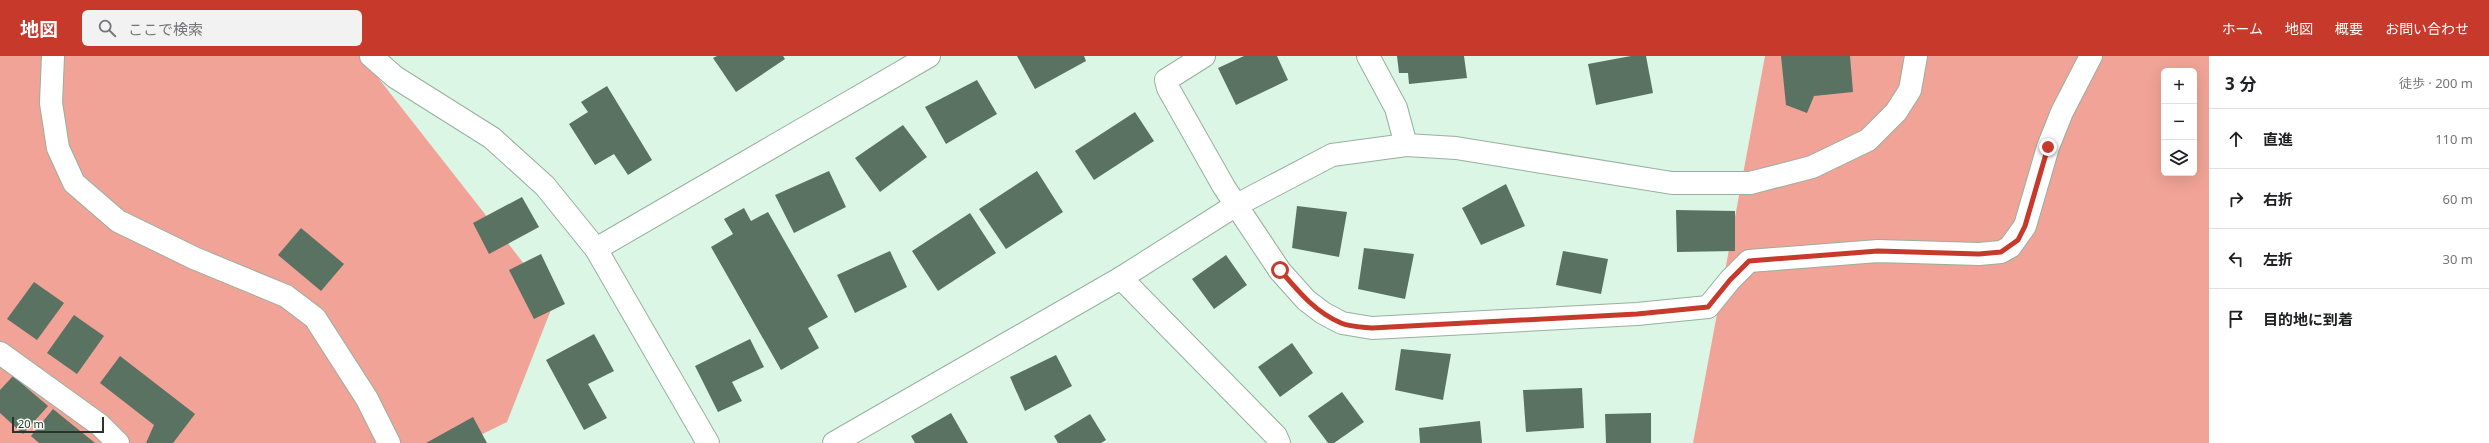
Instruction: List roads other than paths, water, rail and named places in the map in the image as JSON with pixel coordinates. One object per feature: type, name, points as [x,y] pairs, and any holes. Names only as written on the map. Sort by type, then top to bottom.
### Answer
[{"type":"street","points":[[54,56],[51,103],[58,148],[74,183],[118,221],[194,258],[286,296],[315,318],[367,399],[389,443]]},
{"type":"street","points":[[371,56],[395,77],[492,138],[546,186],[596,249],[708,443]]},
{"type":"street","points":[[596,249],[930,56]]},
{"type":"street","points":[[1204,56],[1166,80],[1168,88],[1224,187],[1238,205],[1280,270],[1306,300],[1342,323],[1372,328],[1400,328],[1637,314],[1708,307],[1730,280],[1749,261],[1878,251],[1979,254],[2001,252],[2010,247],[2025,226],[2048,147],[2062,112],[2092,56]]},
{"type":"street","points":[[1368,56],[1396,108],[1406,145]]},
{"type":"street","points":[[834,443],[1121,278],[1238,205],[1332,155],[1406,145],[1456,148],[1672,183],[1750,183],[1812,167],[1868,140],[1896,112],[1910,90],[1916,56]]},
{"type":"street","points":[[1121,278],[1276,436],[1279,443]]},
{"type":"street","points":[[0,353],[100,425],[118,443]]}]
